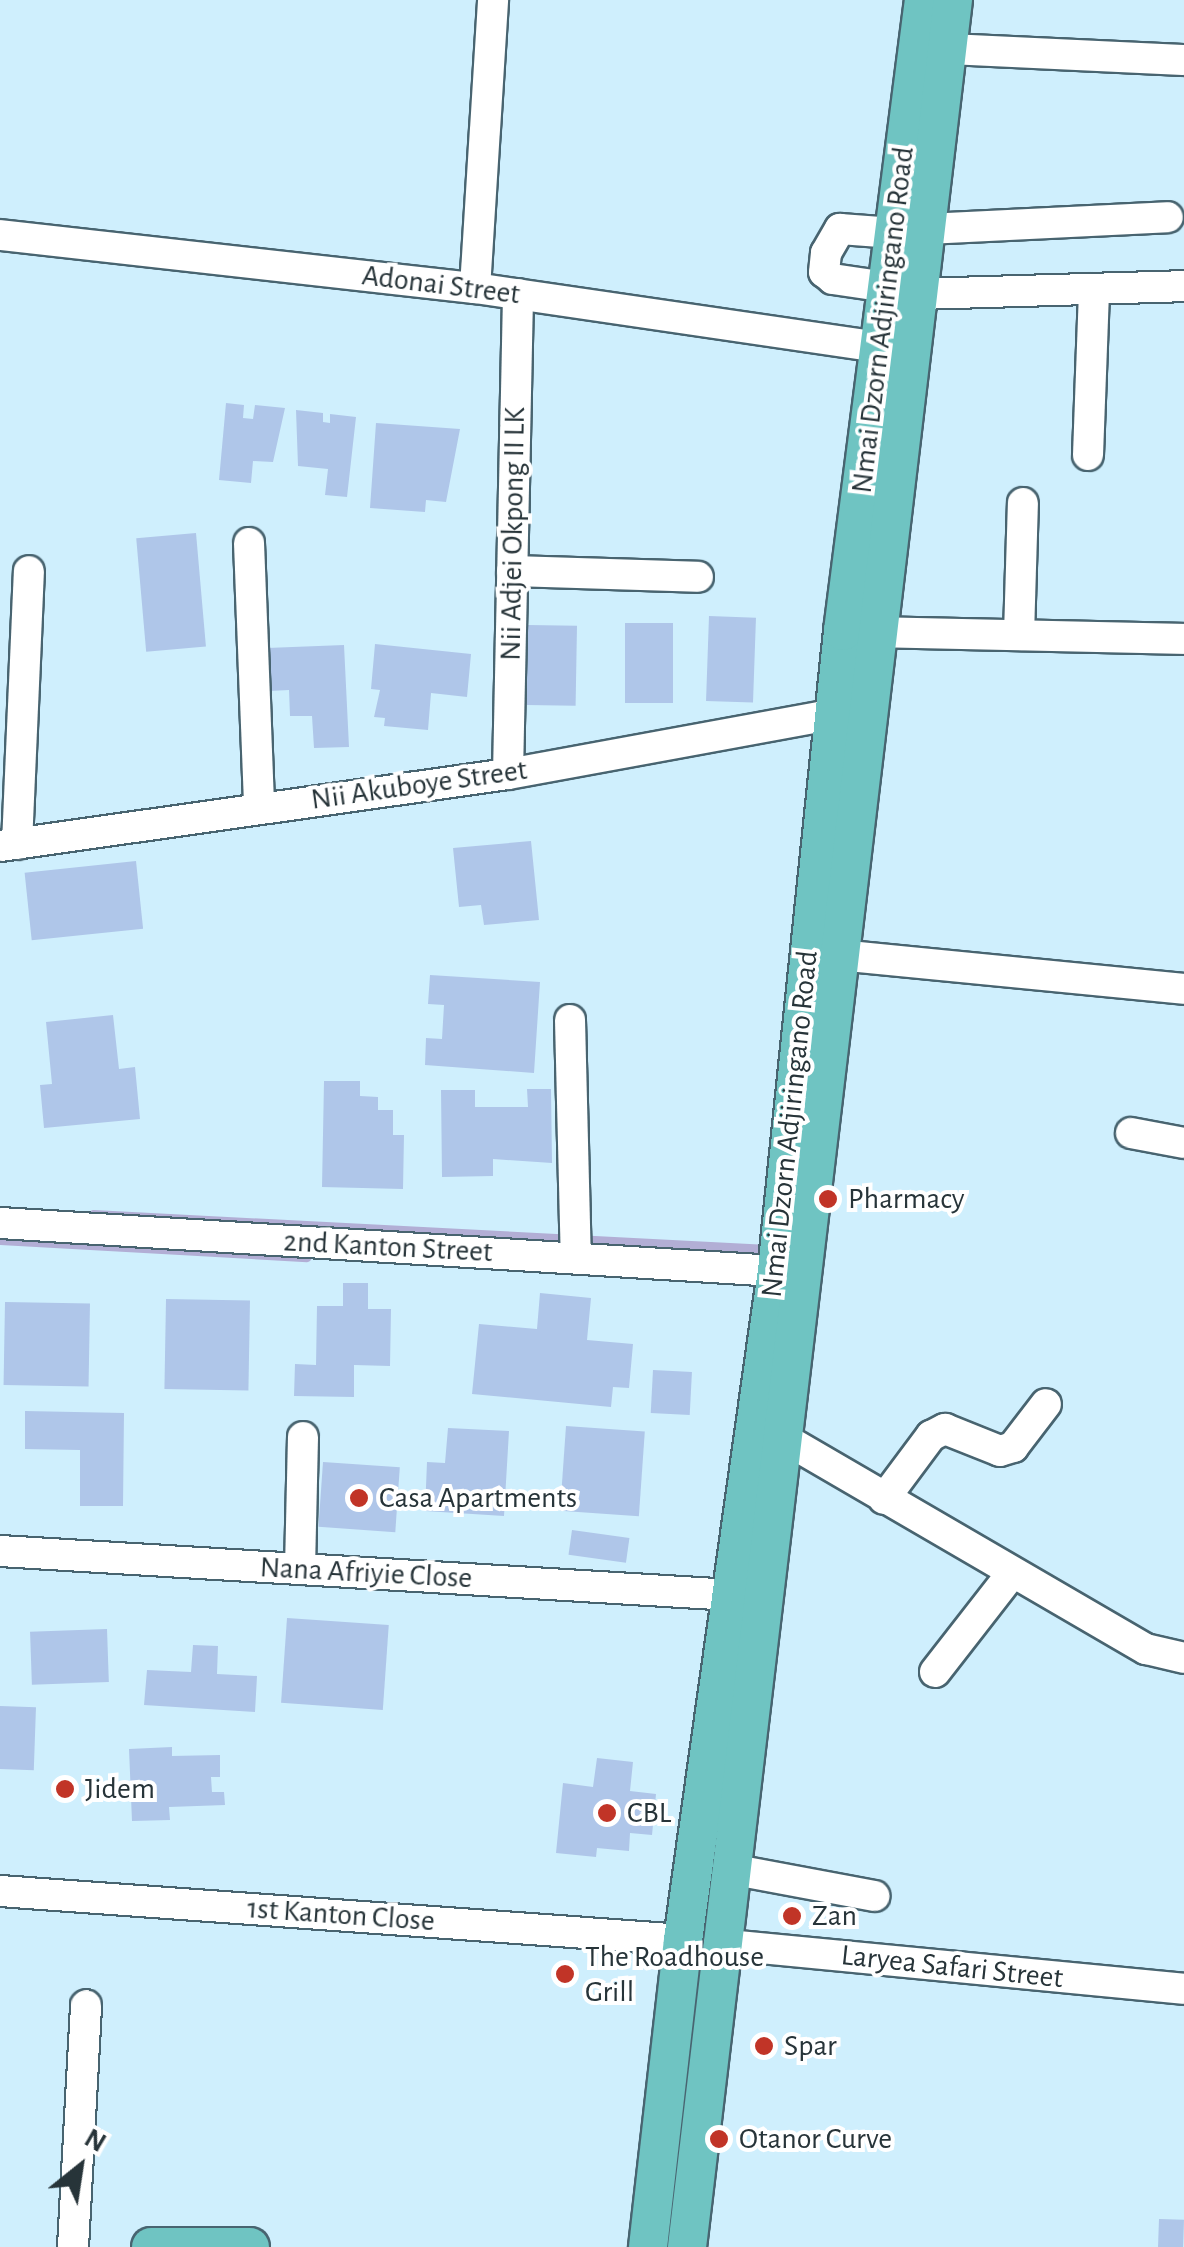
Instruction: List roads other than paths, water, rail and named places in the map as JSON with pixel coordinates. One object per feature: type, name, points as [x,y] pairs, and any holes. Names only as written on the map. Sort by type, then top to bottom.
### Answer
[{"type":"main road","name":"Nmai Dzorn Adjiringano Road","points":[[687,2247],[701,1942],[732,1595],[776,1271],[836,714],[873,542],[910,231],[924,0]]},
{"type":"main road","name":"Nmai Dzorn Adjiringano Road","points":[[910,231],[948,49],[953,0]]},
{"type":"main road","name":"Nmai Dzorn Adjiringano Road","points":[[648,2247],[701,1942],[730,1869],[875,632],[873,542],[880,347],[903,291]]},
{"type":"main road","points":[[151,2247],[250,2247]]},
{"type":"street","points":[[475,288],[493,0]]},
{"type":"street","points":[[948,49],[1184,60]]},
{"type":"street","points":[[1168,217],[910,231],[840,229],[826,252],[824,272],[833,279],[903,291],[1184,286]]},
{"type":"street","name":"Adonai Street","points":[[0,235],[475,288],[880,347]]},
{"type":"street","points":[[1088,455],[1094,289]]},
{"type":"street","name":"Nii Adjei Okpong II LK","points":[[508,774],[518,294]]},
{"type":"street","points":[[1019,635],[1024,503]]},
{"type":"street","points":[[250,543],[260,806]]},
{"type":"street","points":[[8,845],[28,571]]},
{"type":"street","points":[[512,571],[698,577]]},
{"type":"street","points":[[875,632],[1184,639]]},
{"type":"street","name":"Nii Akuboye Street","points":[[8,845],[260,806],[508,774],[836,714]]},
{"type":"street","points":[[838,955],[1184,989]]},
{"type":"street","points":[[570,1020],[576,1258]]},
{"type":"street","points":[[1131,1133],[1184,1143]]},
{"type":"street","name":"2nd Kanton Street","points":[[0,1223],[776,1271]]},
{"type":"street","points":[[884,1499],[931,1436],[944,1430],[1000,1451],[1014,1447],[1046,1404]]},
{"type":"street","points":[[300,1569],[303,1438]]},
{"type":"street","points":[[783,1438],[1146,1649],[1184,1658]]},
{"type":"street","name":"Nana Afriyie Close","points":[[0,1551],[732,1595]]},
{"type":"street","points":[[935,1672],[1012,1574]]},
{"type":"street","points":[[730,1869],[874,1896]]},
{"type":"street","name":"1st Kanton Close","points":[[0,1891],[701,1942]]},
{"type":"street","name":"Laryea Safari Street","points":[[701,1942],[1184,1990]]},
{"type":"street","points":[[73,2247],[86,2005]]},
{"type":"waterway","points":[[93,1214],[771,1249]]},
{"type":"waterway","points":[[0,1240],[307,1257]]},
{"type":"place","name":"Pharmacy","points":[[828,1199]]},
{"type":"place","name":"Casa Apartments","points":[[359,1498]]},
{"type":"place","name":"Jidem","points":[[65,1789]]},
{"type":"place","name":"CBL","points":[[607,1813]]},
{"type":"place","name":"Zan","points":[[792,1916]]},
{"type":"place","name":"The Roadhouse Grill","points":[[565,1974]]},
{"type":"place","name":"Spar","points":[[764,2046]]},
{"type":"place","name":"Otanor Curve","points":[[719,2139]]}]
